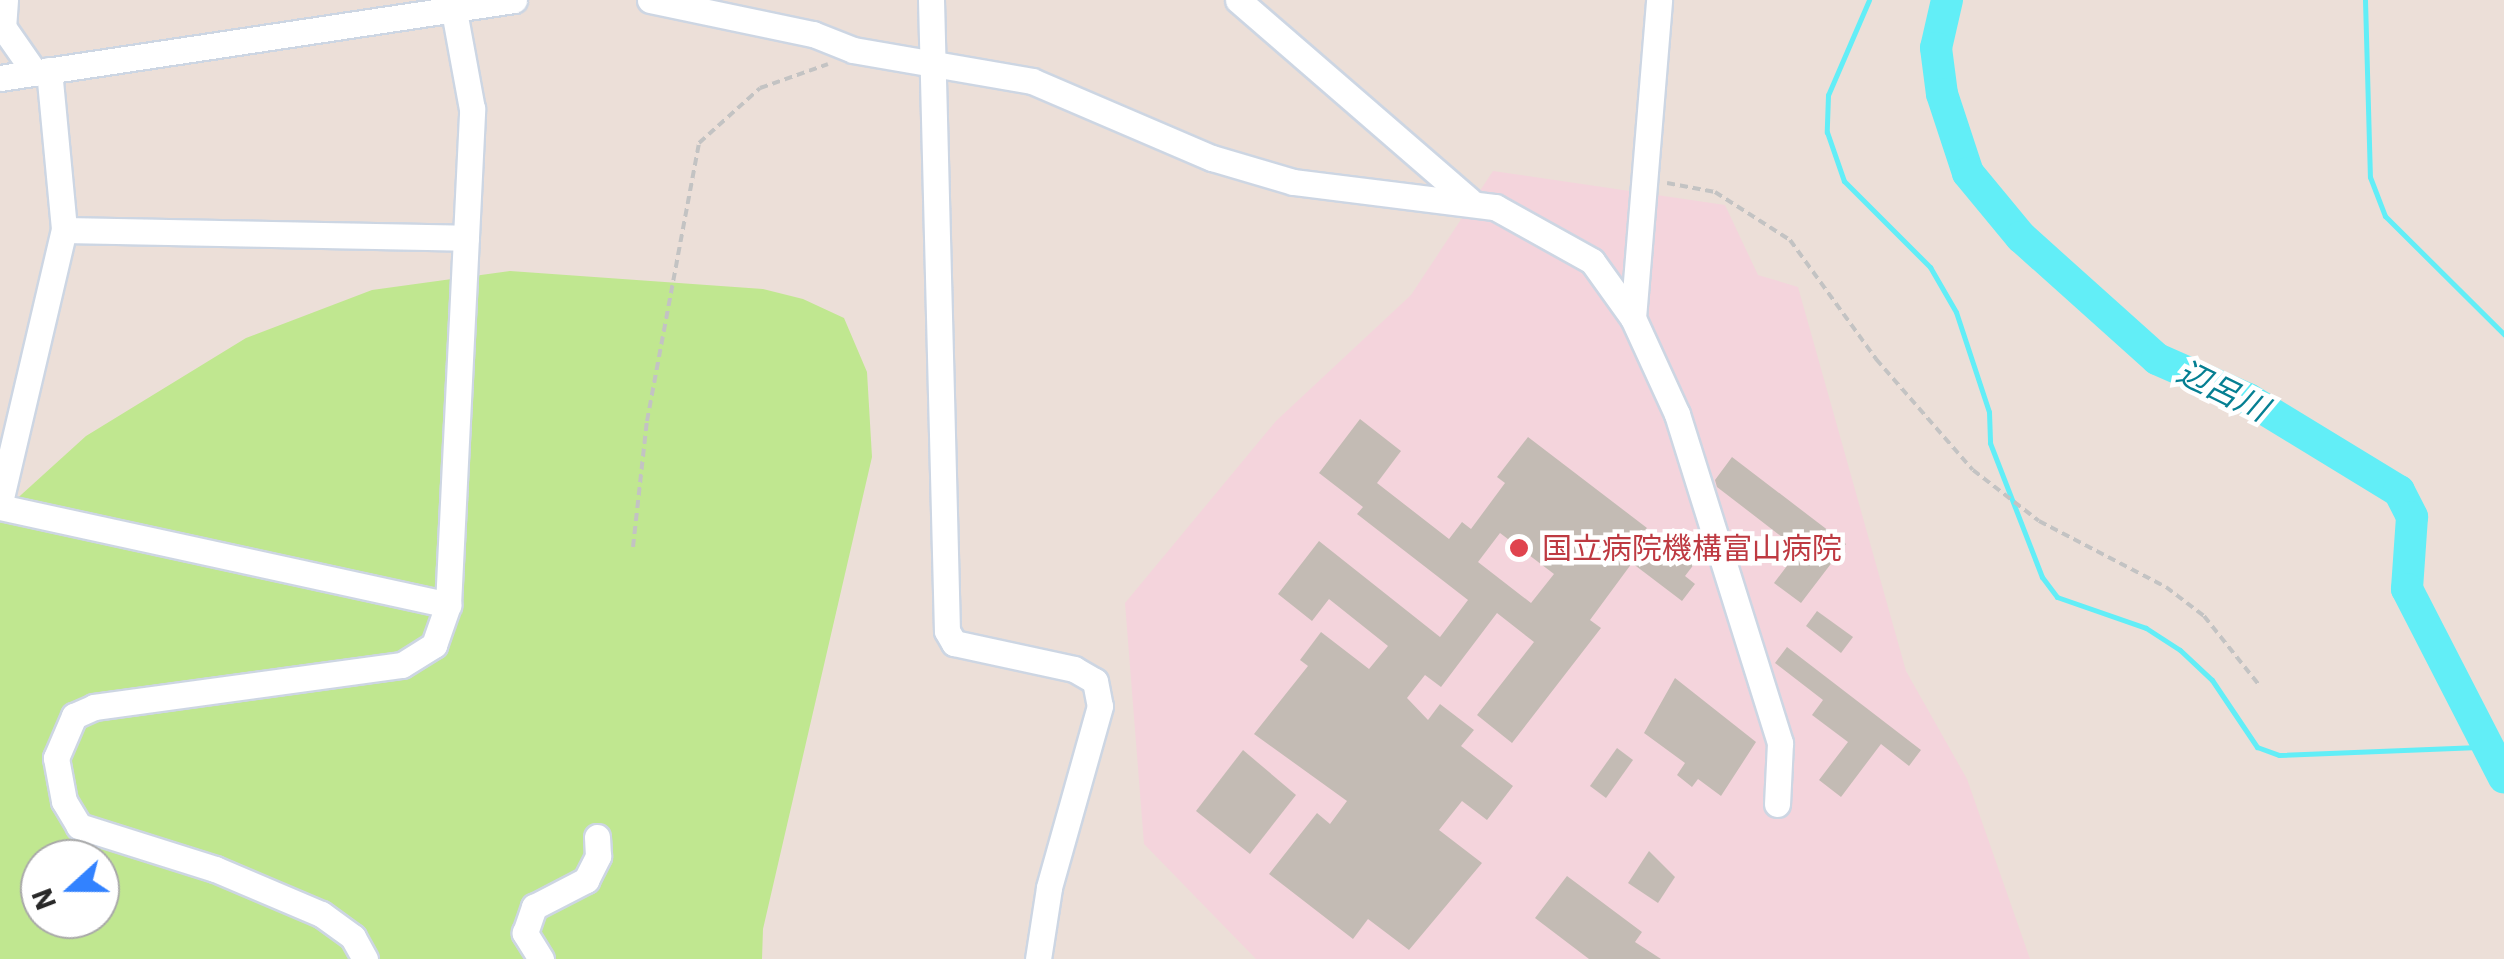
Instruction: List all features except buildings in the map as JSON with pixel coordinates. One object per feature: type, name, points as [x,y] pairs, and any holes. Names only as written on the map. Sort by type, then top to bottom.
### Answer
[{"type":"street","points":[[5,0],[3,26],[42,71],[64,230],[0,504],[448,605]]},
{"type":"street","points":[[0,78],[454,5],[514,0]]},
{"type":"street","points":[[650,0],[812,34],[853,50],[1032,81],[1212,158],[1293,182],[1469,200],[1521,217],[1592,261],[1633,318],[1677,414],[1780,743],[1777,804]]},
{"type":"street","points":[[932,0],[947,630],[954,643],[969,648],[1074,670],[1095,682],[1100,706],[1049,888],[1038,959]]},
{"type":"street","points":[[1238,0],[1469,200]]},
{"type":"street","points":[[1633,318],[1659,0]]},
{"type":"street","points":[[366,959],[353,938],[321,914],[215,868],[80,826],[64,801],[58,772],[61,734],[74,716],[94,707],[402,665],[434,645],[448,605],[472,110],[454,5]]},
{"type":"street","points":[[64,230],[466,238]]},
{"type":"street","points":[[542,959],[525,933],[534,907],[586,880],[598,856],[598,837]]},
{"type":"path","points":[[633,547],[646,421],[699,142],[760,88],[809,75],[853,50]]},
{"type":"path","points":[[1642,179],[1714,192],[1790,240],[1876,359],[1973,470],[2039,522],[2166,587],[2204,616],[2259,685]]},
{"type":"shaded area","name":"国立病院機構富山病院","points":[[1493,171],[1725,205],[1758,275],[1798,287],[1906,671],[1967,779],[2030,959],[1256,959],[1144,844],[1125,603],[1276,421],[1411,295]]},
{"type":"green space","points":[[510,271],[763,289],[803,299],[844,318],[867,372],[872,457],[763,929],[762,959],[0,959],[0,514],[86,436],[246,338],[372,290]]},
{"type":"waterway","points":[[1869,0],[1828,95],[1827,132],[1844,181],[1930,267],[1956,312],[1989,412],[1990,443],[2042,577],[2057,597],[2146,628],[2180,650],[2212,680],[2257,747],[2279,755],[2504,746]]},
{"type":"waterway","name":"辺呂川","points":[[1947,0],[1936,48],[1942,94],[1968,173],[2021,237],[2157,359],[2248,399],[2399,491],[2412,517],[2407,589],[2504,778]]},
{"type":"waterway","points":[[2365,0],[2370,177],[2385,216],[2504,334]]},
{"type":"place","name":"国立病院機構富山病院","points":[[1519,548]]}]
